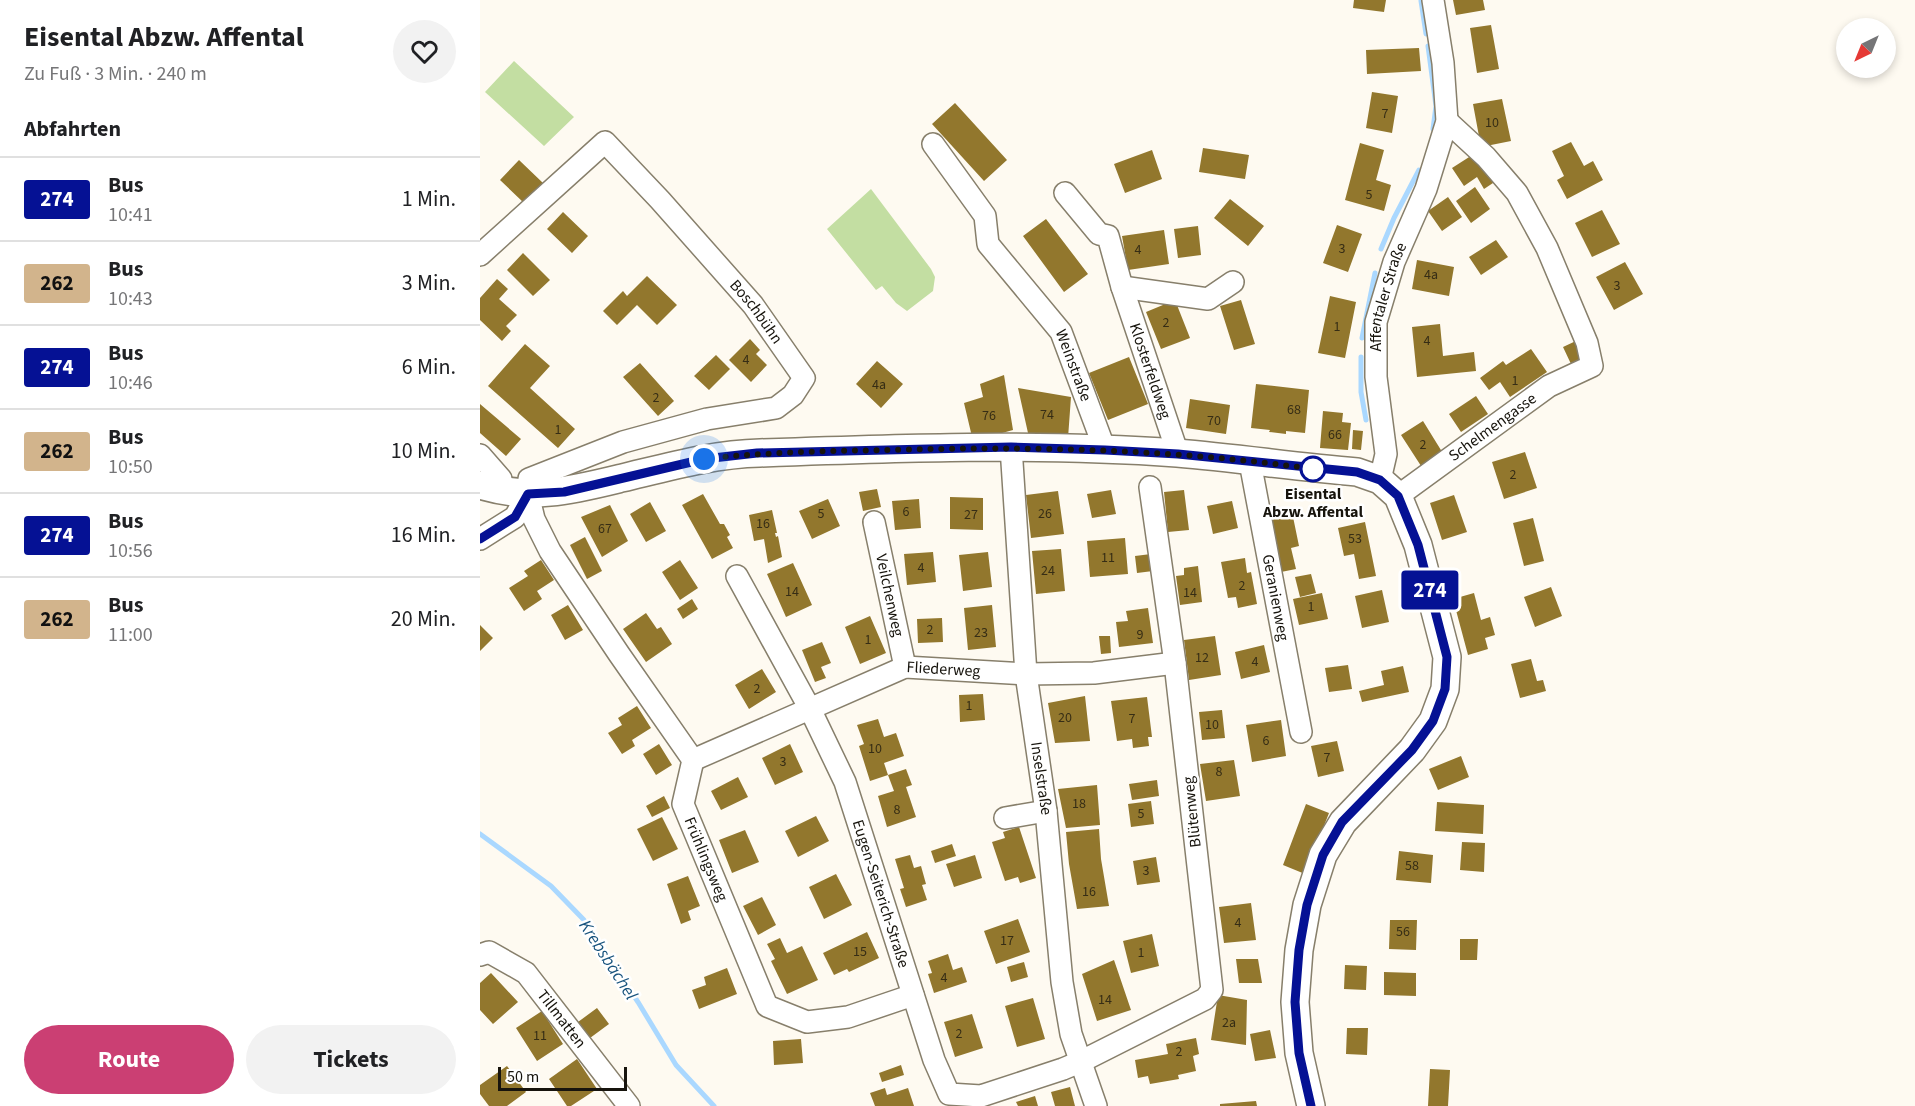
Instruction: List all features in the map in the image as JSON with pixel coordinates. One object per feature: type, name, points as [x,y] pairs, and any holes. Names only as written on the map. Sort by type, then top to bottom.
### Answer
[{"type":"main road","points":[[503,490],[564,492],[704,459],[757,453],[1011,447],[1178,454],[1357,472],[1389,488],[1418,545],[1447,657],[1445,689],[1433,721],[1412,750],[1342,822],[1323,855],[1307,905],[1299,950],[1295,1002],[1299,1053],[1311,1106]]},
{"type":"street","name":"Affentaler Straße","points":[[1389,488],[1376,377],[1376,322],[1394,262],[1426,189],[1447,121],[1443,63],[1433,0]]},
{"type":"street","name":"Schelmengasse","points":[[1389,488],[1549,386],[1592,366],[1587,343],[1547,248],[1517,193],[1486,157],[1447,121]]},
{"type":"street","name":"Boschbühn","points":[[480,255],[604,142],[660,200],[753,305],[804,378],[793,395],[776,408],[707,419],[623,442],[503,490]]},
{"type":"street","name":"Weinstraße","points":[[933,144],[985,216],[988,244],[1061,332],[1105,450]]},
{"type":"street","name":"Klosterfeldweg","points":[[1065,193],[1100,234],[1108,236],[1122,287],[1178,454]]},
{"type":"street","points":[[1122,287],[1208,299],[1233,282]]},
{"type":"street","name":"Inselstraße","points":[[1011,447],[1026,674],[1046,811],[1062,982],[1071,1034],[1096,1106]]},
{"type":"street","points":[[480,455],[501,480],[515,517],[480,539]]},
{"type":"street","name":"Geranienweg","points":[[1250,462],[1301,732]]},
{"type":"street","name":"Blütenweg","points":[[1082,1061],[1204,999],[1212,990],[1175,663],[1150,487]]},
{"type":"street","points":[[503,490],[534,519],[550,551],[693,760]]},
{"type":"street","name":"Veilchenweg","points":[[874,522],[905,667]]},
{"type":"street","name":"Eugen-Seiterich-Straße","points":[[737,576],[810,709],[845,782],[934,1060],[949,1094],[981,1096],[1082,1061]]},
{"type":"street","name":"Fliederweg","points":[[693,760],[905,667],[1026,674],[1094,673],[1175,663]]},
{"type":"street","name":"Frühlingsweg","points":[[693,760],[683,804],[766,1006],[807,1022],[848,1017],[913,995]]},
{"type":"street","points":[[1005,818],[1046,811]]},
{"type":"street","name":"Tillmatten","points":[[480,955],[489,952],[526,973],[629,1106]]},
{"type":"green space","points":[[514,61],[574,117],[544,146],[485,92]]},
{"type":"green space","points":[[871,189],[935,277],[933,291],[907,311],[896,303],[882,286],[876,290],[827,229]]},
{"type":"building","points":[[1354,0],[1386,0],[1384,12],[1353,8]]},
{"type":"building","points":[[1453,0],[1483,0],[1485,10],[1456,15]]},
{"type":"building","points":[[1491,25],[1499,69],[1477,73],[1470,28]]},
{"type":"building","points":[[1419,48],[1421,71],[1367,74],[1366,50]]},
{"type":"building","points":[[1372,92],[1398,96],[1392,133],[1366,128]]},
{"type":"building","points":[[1502,99],[1511,141],[1481,147],[1473,104]]},
{"type":"building","points":[[955,103],[1007,160],[984,181],[932,124]]},
{"type":"building","points":[[1571,142],[1584,166],[1593,161],[1603,180],[1567,199],[1557,180],[1564,176],[1552,151]]},
{"type":"building","points":[[1360,143],[1384,150],[1376,180],[1391,185],[1384,211],[1345,200]]},
{"type":"building","points":[[1203,148],[1249,155],[1245,179],[1199,172]]},
{"type":"building","points":[[1152,150],[1162,179],[1125,193],[1114,164]]},
{"type":"building","points":[[1477,152],[1496,181],[1484,189],[1477,177],[1464,186],[1452,168]]},
{"type":"building","points":[[519,160],[543,183],[524,203],[500,180]]},
{"type":"building","points":[[1475,187],[1490,209],[1471,223],[1456,201]]},
{"type":"building","points":[[1448,197],[1462,217],[1442,231],[1428,211]]},
{"type":"building","points":[[1230,199],[1264,226],[1248,246],[1214,218]]},
{"type":"building","points":[[1602,210],[1620,244],[1592,257],[1575,223]]},
{"type":"building","points":[[563,212],[588,236],[572,253],[547,229]]},
{"type":"building","points":[[1046,219],[1088,274],[1064,292],[1023,236]]},
{"type":"building","points":[[1337,225],[1362,234],[1348,272],[1323,263]]},
{"type":"building","points":[[1198,226],[1201,255],[1178,258],[1174,229]]},
{"type":"building","points":[[1164,230],[1169,264],[1128,270],[1122,236]]},
{"type":"building","points":[[1496,240],[1508,257],[1481,275],[1469,257]]},
{"type":"building","points":[[523,253],[550,280],[533,296],[507,270]]},
{"type":"building","points":[[1417,260],[1454,267],[1449,296],[1412,289]]},
{"type":"building","points":[[1625,262],[1643,294],[1614,310],[1596,277]]},
{"type":"building","points":[[647,276],[677,305],[657,325],[637,305],[617,325],[603,311],[623,291],[627,296]]},
{"type":"building","points":[[497,279],[508,289],[499,299],[517,315],[506,326],[511,331],[502,341],[480,320],[480,298]]},
{"type":"building","points":[[1330,296],[1356,302],[1345,358],[1318,353]]},
{"type":"building","points":[[1175,300],[1190,338],[1161,349],[1146,312]]},
{"type":"building","points":[[1241,300],[1255,344],[1234,350],[1220,306]]},
{"type":"building","points":[[1440,324],[1443,356],[1474,352],[1476,371],[1417,377],[1412,327]]},
{"type":"building","points":[[750,339],[760,350],[756,354],[767,365],[751,382],[729,360]]},
{"type":"building","points":[[1578,340],[1586,356],[1571,364],[1563,347]]},
{"type":"building","points":[[525,344],[550,366],[530,388],[575,429],[558,448],[488,386]]},
{"type":"building","points":[[1531,349],[1547,372],[1510,397],[1500,382],[1489,390],[1480,378],[1503,361],[1506,365]]},
{"type":"building","points":[[716,355],[730,369],[709,390],[694,376]]},
{"type":"building","points":[[1129,357],[1148,404],[1108,420],[1089,373]]},
{"type":"building","points":[[877,361],[903,384],[881,408],[856,384]]},
{"type":"building","points":[[640,363],[674,401],[658,416],[623,377]]},
{"type":"building","points":[[1004,375],[1013,430],[973,441],[964,403],[983,397],[980,384]]},
{"type":"building","points":[[1256,384],[1309,390],[1305,433],[1286,431],[1286,434],[1251,428]]},
{"type":"building","points":[[1018,388],[1071,397],[1068,438],[1028,433]]},
{"type":"building","points":[[1476,396],[1488,414],[1461,432],[1449,414]]},
{"type":"building","points":[[1190,399],[1230,405],[1226,434],[1186,428]]},
{"type":"building","points":[[480,404],[521,439],[506,456],[480,433]]},
{"type":"building","points":[[1323,411],[1343,413],[1342,422],[1351,423],[1348,450],[1320,448]]},
{"type":"building","points":[[1423,421],[1444,455],[1423,469],[1401,435]]},
{"type":"building","points":[[1353,430],[1363,431],[1361,450],[1352,449]]},
{"type":"building","points":[[1525,452],[1537,488],[1504,499],[1492,462]]},
{"type":"building","points":[[877,489],[881,507],[863,511],[859,492]]},
{"type":"building","points":[[1111,490],[1116,514],[1092,518],[1087,494]]},
{"type":"building","points":[[1184,490],[1189,530],[1168,532],[1164,492]]},
{"type":"building","points":[[1058,491],[1064,534],[1031,538],[1026,495]]},
{"type":"building","points":[[703,494],[720,524],[724,524],[733,548],[712,559],[682,505]]},
{"type":"building","points":[[1454,495],[1467,532],[1442,540],[1430,503]]},
{"type":"building","points":[[950,497],[983,498],[983,530],[950,529]]},
{"type":"building","points":[[828,499],[840,526],[812,539],[799,511]]},
{"type":"building","points":[[919,499],[921,528],[895,530],[892,501]]},
{"type":"building","points":[[1232,501],[1238,528],[1213,534],[1207,506]]},
{"type":"building","points":[[650,502],[666,531],[646,542],[630,514]]},
{"type":"building","points":[[610,505],[628,541],[602,557],[581,517]]},
{"type":"building","points":[[772,510],[777,533],[775,533],[776,537],[778,536],[782,557],[768,563],[764,539],[754,541],[749,515]]},
{"type":"building","points":[[1292,512],[1299,546],[1291,548],[1296,569],[1281,572],[1269,517]]},
{"type":"building","points":[[1533,518],[1544,561],[1524,566],[1513,523]]},
{"type":"building","points":[[1365,522],[1376,576],[1359,579],[1354,554],[1344,556],[1338,528]]},
{"type":"building","points":[[585,537],[602,571],[587,579],[570,545]]},
{"type":"building","points":[[1125,538],[1128,574],[1090,577],[1087,541]]},
{"type":"building","points":[[1061,549],[1065,591],[1036,594],[1032,551]]},
{"type":"building","points":[[933,552],[936,582],[907,585],[904,554]]},
{"type":"building","points":[[988,552],[992,587],[963,591],[959,555]]},
{"type":"building","points":[[1151,554],[1153,571],[1137,573],[1135,556]]},
{"type":"building","points":[[1245,558],[1247,573],[1251,572],[1257,604],[1238,608],[1236,597],[1228,598],[1221,562]]},
{"type":"building","points":[[541,560],[554,580],[537,591],[542,599],[524,611],[509,588],[528,576],[524,571]]},
{"type":"building","points":[[680,560],[698,588],[680,600],[662,572]]},
{"type":"building","points":[[793,563],[812,605],[786,617],[767,574]]},
{"type":"building","points":[[1198,566],[1202,602],[1180,605],[1176,576],[1184,575],[1184,568]]},
{"type":"building","points":[[1311,574],[1316,593],[1300,597],[1295,577]]},
{"type":"building","points":[[1551,587],[1562,616],[1535,627],[1524,597]]},
{"type":"building","points":[[1382,590],[1389,622],[1362,628],[1355,596]]},
{"type":"building","points":[[1322,593],[1328,619],[1299,625],[1293,599]]},
{"type":"building","points":[[1474,593],[1481,620],[1490,617],[1495,635],[1485,638],[1488,649],[1468,655],[1453,599]]},
{"type":"building","points":[[692,599],[698,609],[683,619],[677,609]]},
{"type":"building","points":[[568,605],[583,630],[565,640],[551,615]]},
{"type":"building","points":[[992,605],[996,647],[968,650],[964,608]]},
{"type":"building","points":[[1148,608],[1153,643],[1119,647],[1116,622],[1128,621],[1126,611]]},
{"type":"building","points":[[646,613],[657,629],[661,627],[672,644],[646,662],[623,629]]},
{"type":"building","points":[[870,616],[886,653],[860,664],[845,627]]},
{"type":"building","points":[[942,618],[943,642],[918,643],[917,619]]},
{"type":"building","points":[[480,625],[493,638],[480,651]]},
{"type":"building","points":[[1099,636],[1110,636],[1111,653],[1101,654]]},
{"type":"building","points":[[1215,636],[1221,675],[1189,680],[1184,640]]},
{"type":"building","points":[[822,642],[831,663],[821,667],[826,678],[815,682],[802,650]]},
{"type":"building","points":[[1264,645],[1270,672],[1241,679],[1235,652]]},
{"type":"building","points":[[1531,659],[1537,681],[1543,680],[1546,691],[1520,698],[1511,664]]},
{"type":"building","points":[[1348,665],[1352,689],[1329,692],[1325,668]]},
{"type":"building","points":[[1403,666],[1409,692],[1362,702],[1359,691],[1384,685],[1381,671]]},
{"type":"building","points":[[762,669],[776,692],[749,709],[735,685]]},
{"type":"building","points":[[983,694],[985,720],[960,722],[959,695]]},
{"type":"building","points":[[1085,696],[1090,741],[1055,743],[1048,703]]},
{"type":"building","points":[[1147,697],[1152,737],[1148,737],[1149,746],[1133,748],[1132,739],[1117,741],[1111,701]]},
{"type":"building","points":[[637,706],[651,728],[632,740],[635,746],[622,754],[608,733],[622,725],[618,718]]},
{"type":"building","points":[[1222,710],[1225,738],[1202,740],[1199,712]]},
{"type":"building","points":[[878,719],[884,737],[896,733],[904,756],[884,763],[888,775],[870,781],[859,746],[864,744],[857,725]]},
{"type":"building","points":[[1281,720],[1286,756],[1252,762],[1246,725]]},
{"type":"building","points":[[1337,741],[1344,771],[1318,777],[1311,746]]},
{"type":"building","points":[[659,744],[672,765],[656,775],[643,754]]},
{"type":"building","points":[[790,744],[803,772],[775,785],[762,758]]},
{"type":"building","points":[[1461,756],[1469,777],[1438,790],[1429,769]]},
{"type":"building","points":[[1234,760],[1240,796],[1206,801],[1200,764]]},
{"type":"building","points":[[906,769],[912,785],[906,787],[916,817],[887,827],[878,796],[894,791],[888,775]]},
{"type":"building","points":[[738,777],[748,797],[721,810],[711,791]]},
{"type":"building","points":[[1157,780],[1159,796],[1132,800],[1129,784]]},
{"type":"building","points":[[1097,785],[1100,825],[1066,828],[1058,789]]},
{"type":"building","points":[[664,796],[670,808],[652,817],[646,806]]},
{"type":"building","points":[[1151,801],[1154,824],[1131,827],[1128,804]]},
{"type":"building","points":[[1437,802],[1484,805],[1483,834],[1435,831]]},
{"type":"building","points":[[1306,804],[1329,813],[1305,874],[1283,865]]},
{"type":"building","points":[[816,816],[829,841],[798,857],[785,831]]},
{"type":"building","points":[[662,817],[678,849],[653,861],[637,829]]},
{"type":"building","points":[[1019,827],[1036,878],[1020,883],[1018,877],[1005,881],[992,842],[1005,838],[1003,832]]},
{"type":"building","points":[[1099,829],[1101,859],[1109,906],[1077,909],[1066,832]]},
{"type":"building","points":[[745,830],[759,862],[732,873],[719,840]]},
{"type":"building","points":[[1462,842],[1485,843],[1484,872],[1460,870]]},
{"type":"building","points":[[952,844],[956,856],[935,863],[931,851]]},
{"type":"building","points":[[1399,851],[1433,855],[1431,883],[1396,880]]},
{"type":"building","points":[[910,855],[914,868],[921,866],[926,884],[922,885],[927,900],[906,907],[900,889],[904,888],[895,859]]},
{"type":"building","points":[[975,855],[982,878],[954,887],[946,864]]},
{"type":"building","points":[[1156,857],[1160,882],[1137,885],[1133,861]]},
{"type":"building","points":[[836,874],[852,905],[824,919],[809,887]]},
{"type":"building","points":[[688,876],[700,906],[688,911],[691,920],[681,924],[667,884]]},
{"type":"building","points":[[762,897],[776,925],[758,935],[743,906]]},
{"type":"building","points":[[1251,903],[1256,940],[1224,943],[1219,907]]},
{"type":"building","points":[[1018,919],[1030,952],[996,964],[984,931]]},
{"type":"building","points":[[1390,920],[1417,920],[1416,950],[1389,949]]},
{"type":"building","points":[[867,932],[879,958],[849,972],[847,969],[834,975],[823,953]]},
{"type":"building","points":[[1152,934],[1159,966],[1131,973],[1123,941]]},
{"type":"building","points":[[780,938],[787,953],[802,946],[818,980],[787,994],[771,961],[775,959],[767,944]]},
{"type":"building","points":[[1460,939],[1478,939],[1477,960],[1460,960]]},
{"type":"building","points":[[948,954],[953,970],[962,967],[967,982],[934,993],[928,974],[932,973],[928,961]]},
{"type":"building","points":[[1236,959],[1258,959],[1262,983],[1239,983]]},
{"type":"building","points":[[1114,960],[1131,1010],[1097,1021],[1082,974]]},
{"type":"building","points":[[1024,962],[1028,977],[1011,982],[1007,967]]},
{"type":"building","points":[[1345,965],[1367,966],[1366,990],[1344,989]]},
{"type":"building","points":[[727,968],[737,994],[699,1009],[692,990],[706,985],[704,977]]},
{"type":"building","points":[[1384,972],[1416,973],[1416,996],[1384,995]]},
{"type":"building","points":[[491,973],[518,1002],[493,1024],[480,1010],[480,983]]},
{"type":"building","points":[[1218,995],[1247,1000],[1246,1045],[1211,1040]]},
{"type":"building","points":[[1033,998],[1045,1039],[1017,1047],[1005,1006]]},
{"type":"building","points":[[597,1008],[609,1024],[590,1038],[578,1022]]},
{"type":"building","points":[[542,1011],[563,1044],[537,1061],[516,1028]]},
{"type":"building","points":[[972,1014],[983,1048],[955,1057],[944,1022]]},
{"type":"building","points":[[1347,1028],[1368,1028],[1367,1055],[1346,1054]]},
{"type":"building","points":[[1270,1030],[1276,1058],[1255,1061],[1250,1034]]},
{"type":"building","points":[[1196,1038],[1199,1054],[1193,1056],[1196,1071],[1178,1075],[1179,1079],[1150,1084],[1148,1076],[1138,1078],[1135,1060],[1168,1054],[1166,1044]]},
{"type":"building","points":[[801,1039],[803,1063],[774,1065],[773,1041]]},
{"type":"building","points":[[577,1059],[597,1089],[571,1106],[567,1106],[549,1079]]},
{"type":"building","points":[[901,1065],[904,1075],[882,1082],[879,1073]]},
{"type":"building","points":[[507,1066],[526,1092],[507,1106],[489,1106],[480,1094],[480,1085]]},
{"type":"building","points":[[1430,1069],[1450,1070],[1448,1106],[1428,1106]]},
{"type":"building","points":[[1070,1087],[1075,1106],[1055,1106],[1051,1092]]},
{"type":"building","points":[[885,1088],[887,1095],[908,1088],[914,1106],[875,1106],[870,1093]]},
{"type":"building","points":[[1035,1096],[1038,1106],[1018,1106],[1016,1102]]},
{"type":"building","points":[[1256,1101],[1257,1106],[1220,1106],[1220,1104]]},
{"type":"waterway","points":[[1421,1],[1426,34]]},
{"type":"waterway","points":[[1428,46],[1436,106],[1433,129]]},
{"type":"waterway","points":[[1381,249],[1419,170]]},
{"type":"waterway","points":[[1362,338],[1375,273]]},
{"type":"waterway","points":[[1361,357],[1361,392],[1366,420]]},
{"type":"waterway","name":"Krebsbächel","points":[[480,834],[551,886],[584,920],[676,1065],[714,1106]]},
{"type":"bus line","name":"274","points":[[480,539],[515,517],[528,494],[564,492],[704,459],[757,453],[1011,447],[1105,450],[1178,454],[1357,472],[1380,480],[1398,496],[1418,545],[1447,657],[1445,689],[1433,721],[1412,750],[1342,822],[1323,855],[1307,905],[1299,950],[1295,1002],[1299,1053],[1311,1106]]},
{"type":"place","name":"Eisental Abzw. Affental","points":[[1313,469]]},
{"type":"route","points":[[704,459],[757,453],[1011,447],[1178,454],[1313,469]]}]
